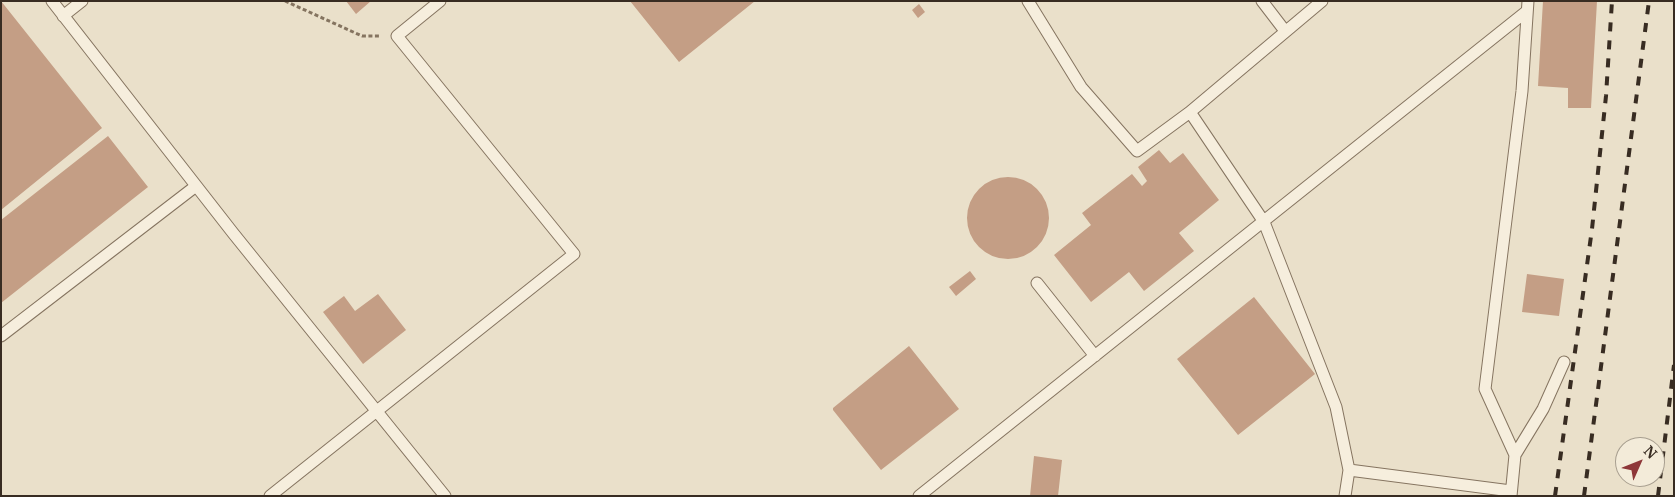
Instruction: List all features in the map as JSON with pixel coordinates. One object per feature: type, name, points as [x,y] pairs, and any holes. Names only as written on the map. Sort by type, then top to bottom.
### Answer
[{"type":"lane","points":[[52,1],[196,186],[444,496]]},
{"type":"lane","points":[[63,16],[82,1]]},
{"type":"lane","points":[[270,496],[574,254],[397,36],[440,1]]},
{"type":"lane","points":[[1028,1],[1081,87],[1137,151],[1190,112],[1322,1]]},
{"type":"lane","points":[[1262,1],[1286,31]]},
{"type":"lane","points":[[919,496],[1264,222],[1528,6]]},
{"type":"lane","points":[[1515,455],[1485,389],[1522,91],[1528,6]]},
{"type":"lane","points":[[1190,112],[1264,222],[1336,407],[1349,470],[1345,496]]},
{"type":"lane","points":[[1,336],[196,186]]},
{"type":"lane","points":[[1037,284],[1095,356]]},
{"type":"lane","points":[[1349,470],[1511,493],[1515,455],[1543,409],[1564,362]]},
{"type":"path","points":[[285,1],[362,36],[397,36]]},
{"type":"building","points":[[1,1],[102,128],[1,210]]},
{"type":"building","points":[[346,1],[371,1],[356,14]]},
{"type":"building","points":[[630,1],[755,1],[679,62]]},
{"type":"building","points":[[1543,1],[1597,1],[1591,108],[1568,108],[1568,88],[1538,86]]},
{"type":"building","points":[[919,4],[925,12],[918,18],[912,10]]},
{"type":"building","points":[[108,136],[148,187],[1,303],[1,220]]},
{"type":"building","points":[[1159,150],[1170,163],[1183,153],[1219,200],[1179,233],[1194,251],[1144,291],[1129,272],[1091,302],[1054,255],[1091,225],[1082,213],[1132,174],[1142,186],[1147,181],[1138,167]]},
{"type":"building","points":[[1008,177],[1024,180],[1037,189],[1046,202],[1049,218],[1046,234],[1037,247],[1024,256],[1008,259],[992,256],[979,247],[970,234],[967,218],[970,202],[979,189],[992,180]]},
{"type":"building","points":[[970,271],[976,279],[956,296],[949,287]]},
{"type":"building","points":[[1527,274],[1564,279],[1559,316],[1522,312]]},
{"type":"building","points":[[378,294],[406,330],[363,364],[323,312],[344,296],[355,311]]},
{"type":"building","points":[[1254,297],[1315,374],[1238,435],[1177,359]]},
{"type":"building","points":[[909,346],[959,409],[881,470],[833,408]]},
{"type":"building","points":[[1034,456],[1062,460],[1058,496],[1030,496]]},
{"type":"railway","points":[[1555,496],[1592,229],[1606,96],[1612,1]]},
{"type":"railway","points":[[1584,496],[1649,1]]},
{"type":"railway","points":[[1658,496],[1674,365]]}]
